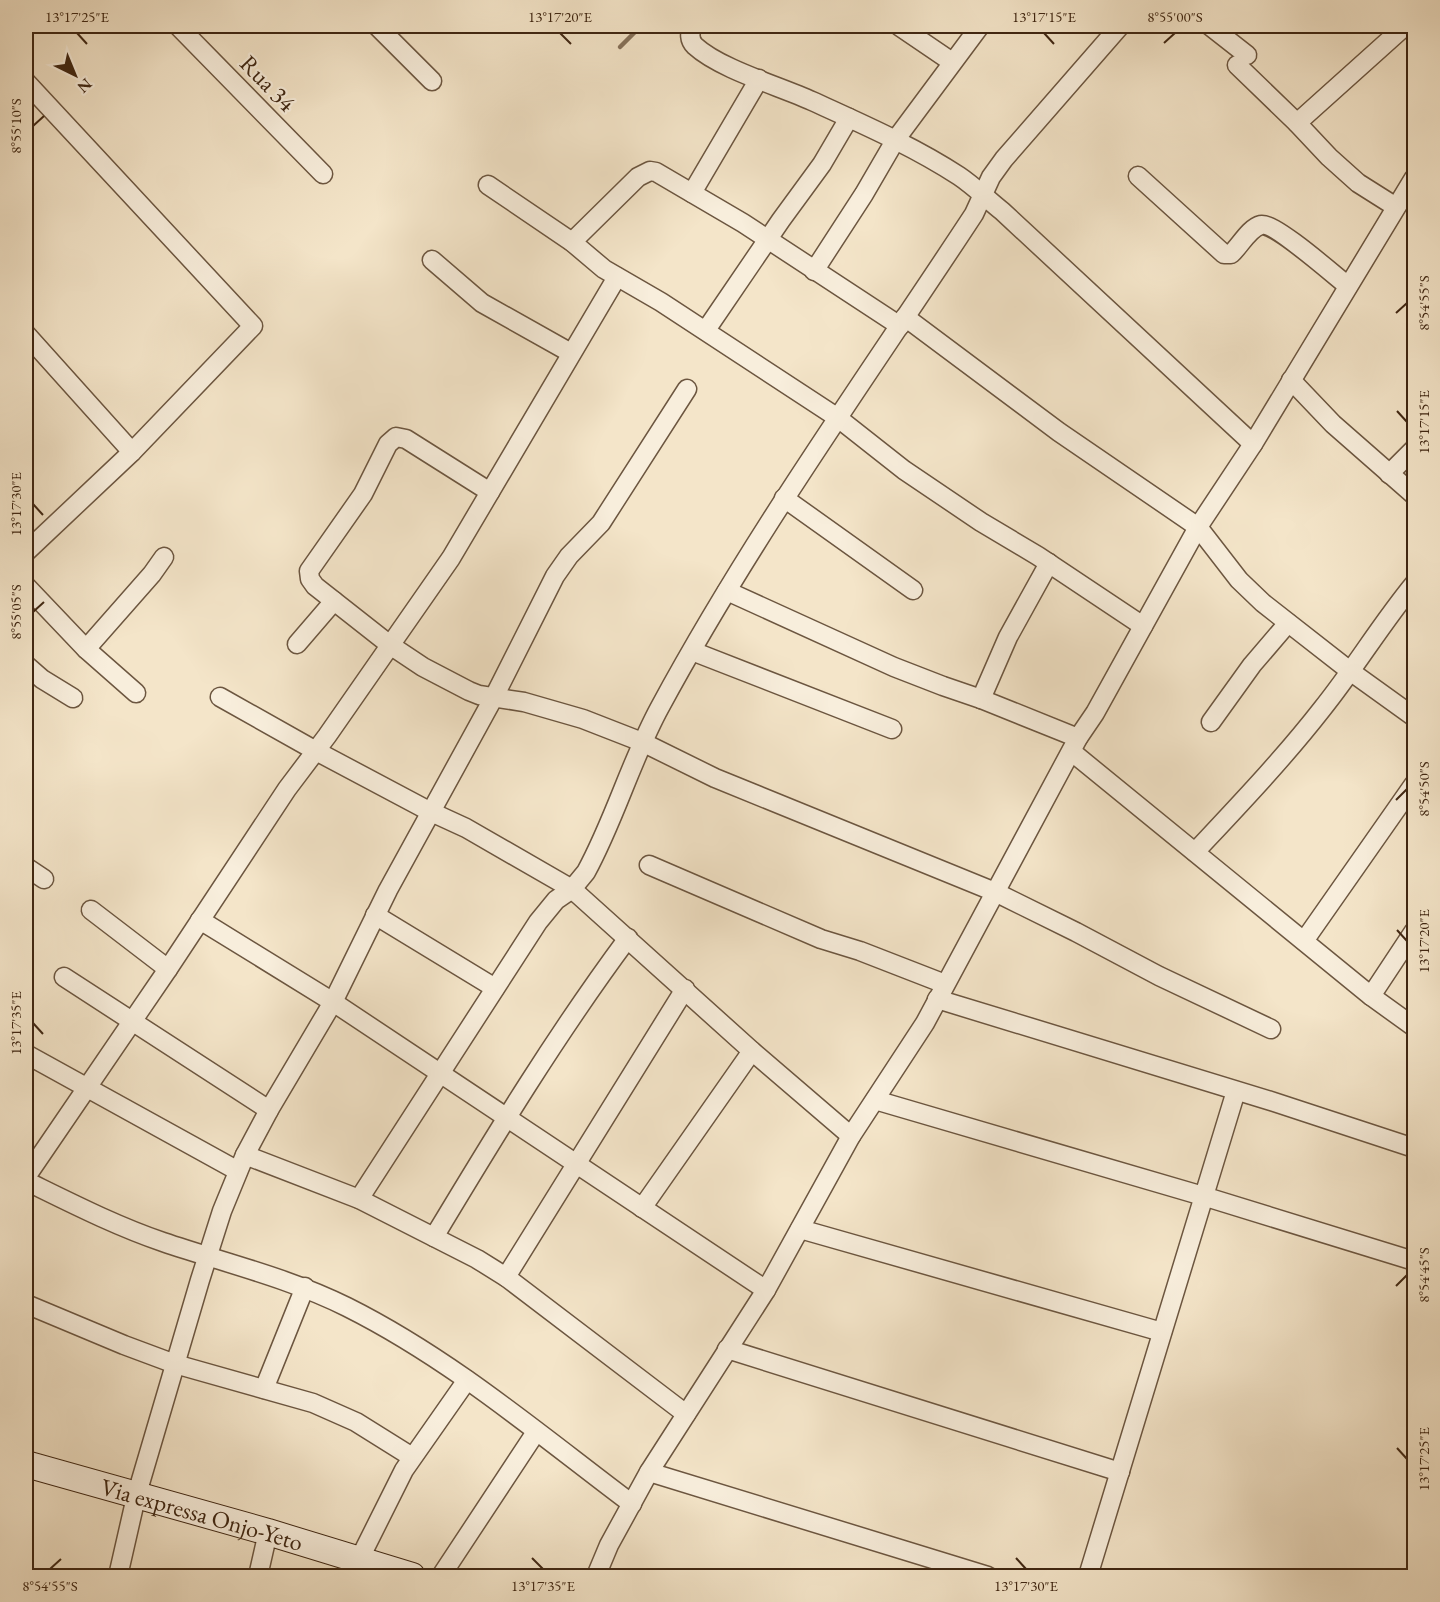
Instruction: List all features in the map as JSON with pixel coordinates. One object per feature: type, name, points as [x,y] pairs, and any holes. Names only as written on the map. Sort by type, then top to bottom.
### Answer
[{"type":"main road","name":"Via expressa Onjo-Yeto","points":[[26,1464],[136,1497],[268,1532],[412,1576]]},
{"type":"street","name":"Rua 34","points":[[178,26],[323,174]]},
{"type":"street","points":[[377,26],[432,81]]},
{"type":"street","points":[[693,26],[690,36],[696,47],[737,70],[896,139],[961,177],[1002,211],[1253,444]]},
{"type":"street","points":[[899,26],[952,62]]},
{"type":"street","points":[[814,271],[864,194],[896,139],[980,26]]},
{"type":"street","points":[[359,1199],[548,909],[563,894],[572,889],[590,865],[642,742],[692,651],[784,498],[969,223],[991,177],[1004,159],[1120,26]]},
{"type":"street","points":[[1210,26],[1329,157],[1358,183],[1396,207]]},
{"type":"street","points":[[1298,123],[1405,26]]},
{"type":"street","points":[[692,193],[759,79]]},
{"type":"street","points":[[26,82],[253,326],[132,452],[26,552]]},
{"type":"street","points":[[706,330],[822,164],[849,118]]},
{"type":"street","points":[[572,242],[644,173],[656,172],[742,223],[814,271],[902,321],[1198,527],[1239,580],[1263,603],[1350,671],[1414,717]]},
{"type":"street","points":[[1138,176],[1224,254],[1231,254],[1252,230],[1266,225],[1284,235],[1348,286]]},
{"type":"street","points":[[596,1576],[609,1545],[649,1472],[766,1290],[851,1136],[925,1023],[1075,745],[1198,527],[1253,444],[1414,178]]},
{"type":"street","points":[[488,185],[572,242],[604,269],[706,330],[838,418],[904,470],[1143,626]]},
{"type":"street","points":[[432,260],[482,303],[571,353]]},
{"type":"street","points":[[617,277],[451,558],[287,789],[26,1179],[114,1222],[162,1242],[305,1287],[390,1329],[467,1380],[632,1504]]},
{"type":"street","points":[[26,334],[132,452]]},
{"type":"street","points":[[1291,380],[1334,424],[1414,495]]},
{"type":"street","points":[[118,1576],[136,1497],[208,1255],[222,1211],[242,1163],[269,1110],[333,1002],[375,915],[429,812],[494,697],[555,576],[569,556],[608,514],[687,388]]},
{"type":"street","points":[[490,492],[406,439],[400,437],[392,439],[363,494],[309,571],[308,576],[334,601],[390,645],[423,667],[463,688],[479,695],[524,702],[583,719],[642,742],[715,778],[995,892],[1159,976],[1271,1029]]},
{"type":"street","points":[[1389,474],[1414,449]]},
{"type":"street","points":[[784,498],[913,590]]},
{"type":"street","points":[[86,650],[164,557]]},
{"type":"street","points":[[981,699],[1008,637],[1049,563]]},
{"type":"street","points":[[1195,852],[1323,708],[1391,612],[1414,584]]},
{"type":"street","points":[[26,586],[86,650],[136,693]]},
{"type":"street","points":[[728,591],[894,667],[943,687],[981,699],[1075,745],[1195,852],[1371,996],[1414,1027]]},
{"type":"street","points":[[297,644],[334,601]]},
{"type":"street","points":[[1211,722],[1252,665],[1288,623]]},
{"type":"street","points":[[692,651],[891,729]]},
{"type":"street","points":[[26,665],[42,679],[73,698]]},
{"type":"street","points":[[220,697],[429,812],[466,828],[572,889],[752,1051],[851,1136]]},
{"type":"street","points":[[1304,941],[1414,784]]},
{"type":"street","points":[[649,865],[821,939],[860,951],[941,991],[1236,1091],[1414,1148]]},
{"type":"street","points":[[26,867],[44,879]]},
{"type":"street","points":[[91,910],[168,969]]},
{"type":"street","points":[[375,915],[495,988]]},
{"type":"street","points":[[200,920],[333,1002],[766,1290]]},
{"type":"street","points":[[1371,996],[1414,931]]},
{"type":"street","points":[[434,1237],[580,1002],[628,938]]},
{"type":"street","points":[[64,977],[269,1110]]},
{"type":"street","points":[[506,1277],[685,989]]},
{"type":"street","points":[[642,1208],[752,1051]]},
{"type":"street","points":[[26,1054],[87,1089],[242,1163],[359,1199],[434,1237],[506,1277],[686,1414]]},
{"type":"street","points":[[1088,1576],[1236,1091]]},
{"type":"street","points":[[875,1100],[1203,1196],[1414,1261]]},
{"type":"street","points":[[800,1229],[1162,1332]]},
{"type":"street","points":[[264,1389],[305,1287]]},
{"type":"street","points":[[26,1304],[124,1346],[176,1364],[313,1403],[356,1422],[412,1457]]},
{"type":"street","points":[[728,1349],[1120,1472]]},
{"type":"street","points":[[359,1560],[412,1457],[467,1380]]},
{"type":"street","points":[[441,1576],[536,1432]]},
{"type":"street","points":[[649,1472],[988,1576]]},
{"type":"street","points":[[258,1576],[268,1532]]},
{"type":"waterway","points":[[620,47],[641,26]]}]
